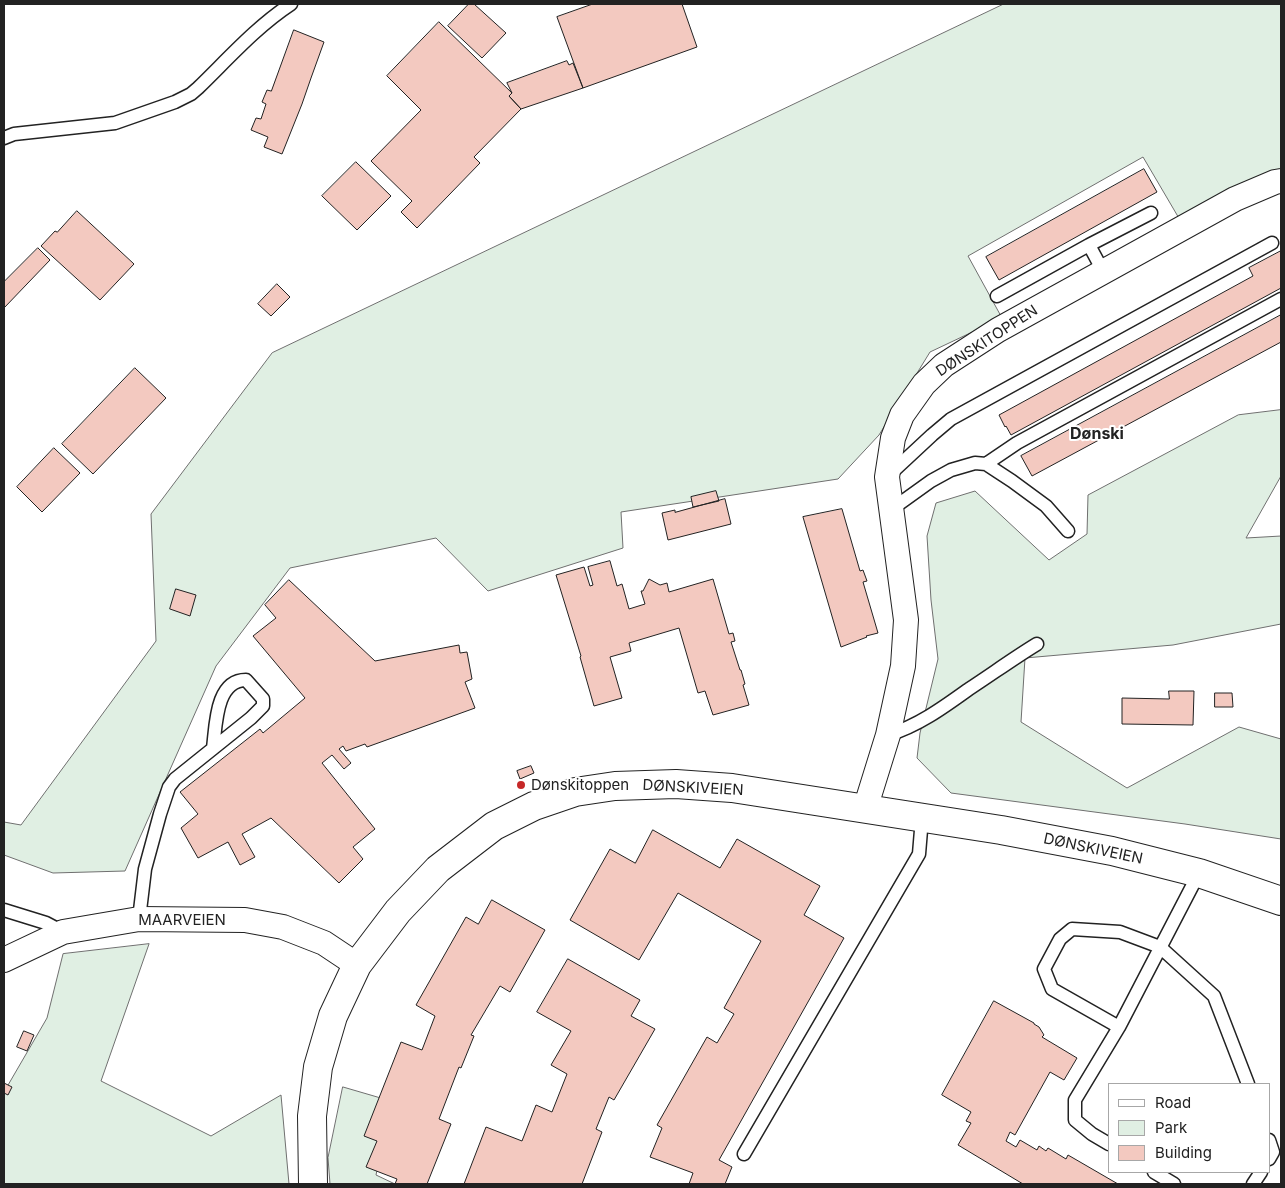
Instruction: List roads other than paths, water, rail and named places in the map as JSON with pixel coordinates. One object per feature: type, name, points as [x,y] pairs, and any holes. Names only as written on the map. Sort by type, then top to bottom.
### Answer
[{"type":"street","name":"DØNSKITOPPEN","points":[[865,809],[888,735],[903,666],[906,620],[888,477],[894,438],[902,415],[924,384],[944,365],[998,330],[1235,199],[1281,181]]},
{"type":"street","name":"DØNSKIVEIEN","points":[[313,1184],[312,1116],[318,1067],[333,1016],[357,965],[398,911],[438,869],[494,826],[534,806],[575,792],[615,786],[676,784],[732,788],[1001,830],[1112,851],[1199,872],[1281,901]]},
{"type":"street","name":"MAARVEIEN","points":[[4,960],[63,932],[139,919],[245,920],[283,927],[324,943],[357,965]]},
{"type":"lane","points":[[4,138],[14,134],[115,123],[175,102],[191,94],[252,35],[291,4]]},
{"type":"lane","points":[[997,296],[1151,213]]},
{"type":"lane","points":[[888,477],[951,419],[1272,243]]},
{"type":"lane","points":[[1089,245],[1103,271]]},
{"type":"lane","points":[[986,464],[1017,443],[1281,299]]},
{"type":"lane","points":[[892,509],[931,481],[951,470],[975,463],[986,464],[1046,506],[1068,531]]},
{"type":"lane","points":[[888,735],[904,730],[945,706],[1037,644]]},
{"type":"lane","points":[[139,919],[145,869],[160,814],[170,787],[175,779],[251,718],[263,706],[263,699],[246,680],[241,680],[227,689],[219,704],[213,748]]},
{"type":"lane","points":[[744,1154],[919,854],[922,818]]},
{"type":"lane","points":[[1108,1143],[1092,1134],[1075,1120],[1075,1100],[1119,1027],[1199,872]]},
{"type":"lane","points":[[4,910],[46,923],[63,932]]},
{"type":"lane","points":[[1119,1027],[1052,989],[1044,970],[1060,939],[1072,929],[1120,932],[1160,947],[1214,996],[1248,1083]]},
{"type":"lane","points":[[1270,1143],[1273,1152],[1270,1157]]},
{"type":"lane","points":[[1156,1173],[1174,1184]]},
{"type":"lane","points":[[1253,1184],[1260,1173]]},
{"type":"place","name":"Dønskitoppen","points":[[521,785]]},
{"type":"district","name":"Dønski","points":[[1097,434]]}]
